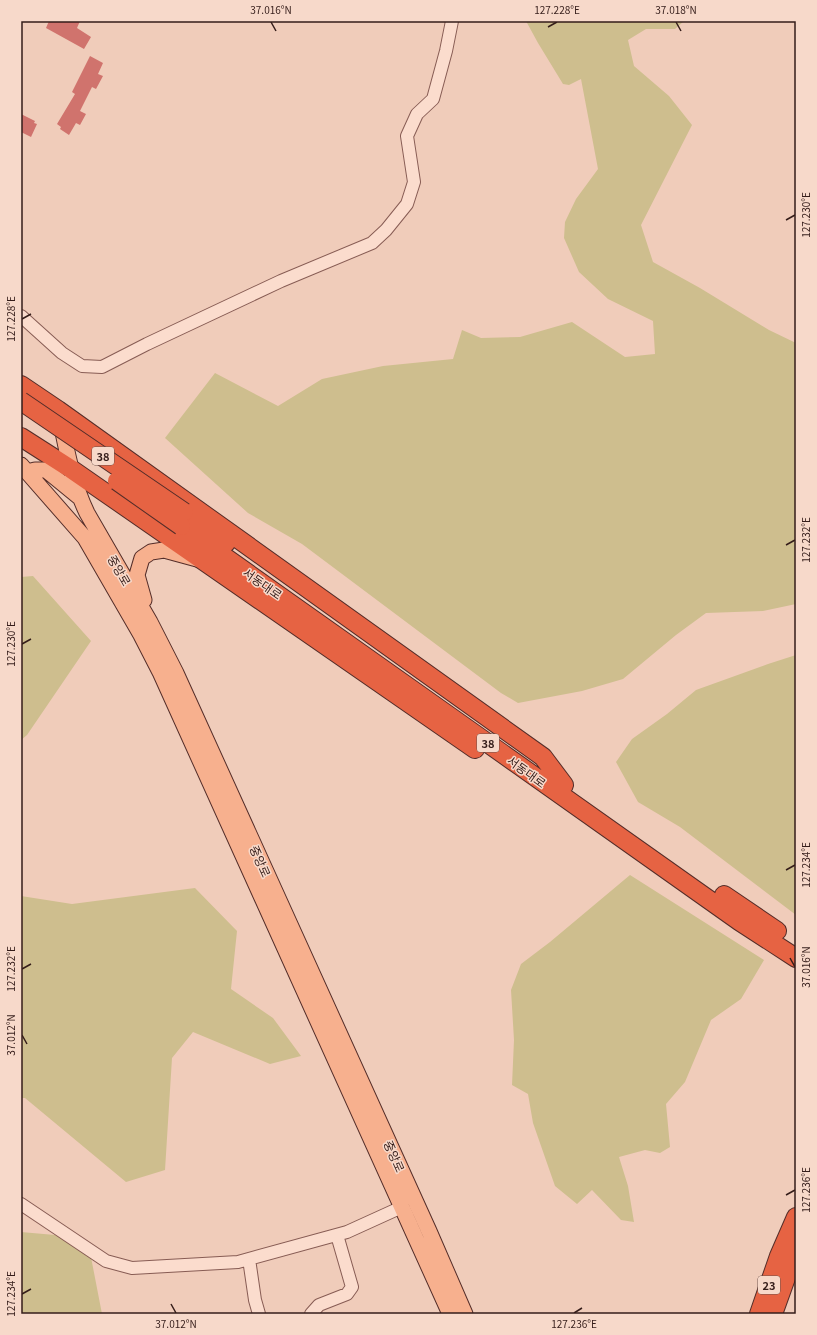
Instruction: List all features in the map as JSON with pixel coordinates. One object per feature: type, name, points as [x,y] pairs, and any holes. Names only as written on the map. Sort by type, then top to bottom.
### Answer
[{"type":"highway","points":[[21,385],[543,757],[563,791]]},
{"type":"highway","name":"38","points":[[21,401],[183,519]]},
{"type":"highway","name":"38","points":[[21,414],[183,519]]},
{"type":"highway","points":[[21,437],[125,506],[531,787],[563,791]]},
{"type":"highway","points":[[125,506],[117,485],[127,469],[146,473]]},
{"type":"highway","name":"서동대로","points":[[183,519],[434,704],[563,791],[796,944]]},
{"type":"highway","name":"서동대로","points":[[563,791],[739,921],[796,958]]},
{"type":"highway","name":"23","points":[[773,1314],[789,1256],[796,1217]]},
{"type":"highway","name":"23","points":[[760,1314],[789,1256]]},
{"type":"main road","name":"중앙로","points":[[58,410],[71,469],[79,497],[168,656],[426,1224],[465,1314]]},
{"type":"main road","name":"중앙로","points":[[24,469],[86,538],[141,635],[166,686],[450,1314]]},
{"type":"main road","points":[[24,469],[46,470],[79,497]]},
{"type":"main road","points":[[168,656],[141,595],[137,575],[142,558],[151,552],[164,550],[202,560]]},
{"type":"street","points":[[21,316],[62,353],[82,366],[102,367],[147,344],[274,285],[372,243],[386,230],[407,204],[414,182],[406,136],[417,114],[433,99],[446,51],[452,21]]},
{"type":"street","points":[[21,1204],[106,1261],[132,1268],[238,1262],[347,1232],[402,1207]]},
{"type":"street","points":[[311,1314],[319,1305],[347,1294],[352,1287],[337,1235]]},
{"type":"street","points":[[249,1259],[255,1300],[259,1314]]},
{"type":"shaded area","points":[[526,21],[684,21],[675,29],[646,29],[628,40],[634,66],[669,96],[692,125],[641,225],[653,262],[700,288],[769,330],[796,343],[796,604],[763,611],[706,613],[676,635],[623,679],[582,691],[518,703],[501,693],[302,544],[248,513],[165,438],[215,373],[278,406],[322,379],[383,366],[453,359],[462,330],[481,338],[520,337],[572,322],[625,357],[655,354],[653,321],[608,299],[579,272],[564,238],[565,222],[576,199],[598,169],[581,79],[569,85],[563,84]]},
{"type":"shaded area","points":[[33,576],[91,641],[27,735],[21,740],[21,577]]},
{"type":"shaded area","points":[[796,655],[796,915],[680,827],[638,802],[616,762],[632,739],[667,714],[696,690]]},
{"type":"shaded area","points":[[630,875],[764,960],[741,999],[711,1020],[685,1082],[666,1104],[670,1147],[660,1153],[645,1150],[619,1157],[628,1186],[634,1222],[621,1220],[592,1190],[577,1204],[555,1186],[533,1123],[528,1094],[512,1085],[514,1040],[511,990],[521,964],[550,942]]},
{"type":"shaded area","points":[[195,888],[237,931],[231,989],[273,1018],[301,1056],[270,1064],[193,1032],[172,1058],[165,1170],[126,1182],[25,1098],[21,1098],[21,896],[72,904]]},
{"type":"shaded area","points":[[21,1232],[55,1235],[90,1252],[102,1314],[21,1314]]},
{"type":"building","points":[[49,21],[80,21],[77,28],[91,37],[84,49],[46,28]]},
{"type":"building","points":[[90,56],[103,63],[98,74],[103,76],[96,89],[92,87],[80,111],[86,114],[80,125],[76,123],[69,135],[60,129],[61,127],[57,124],[75,94],[72,92]]},
{"type":"building","points":[[21,114],[35,121],[34,123],[37,124],[31,137],[21,132]]}]
